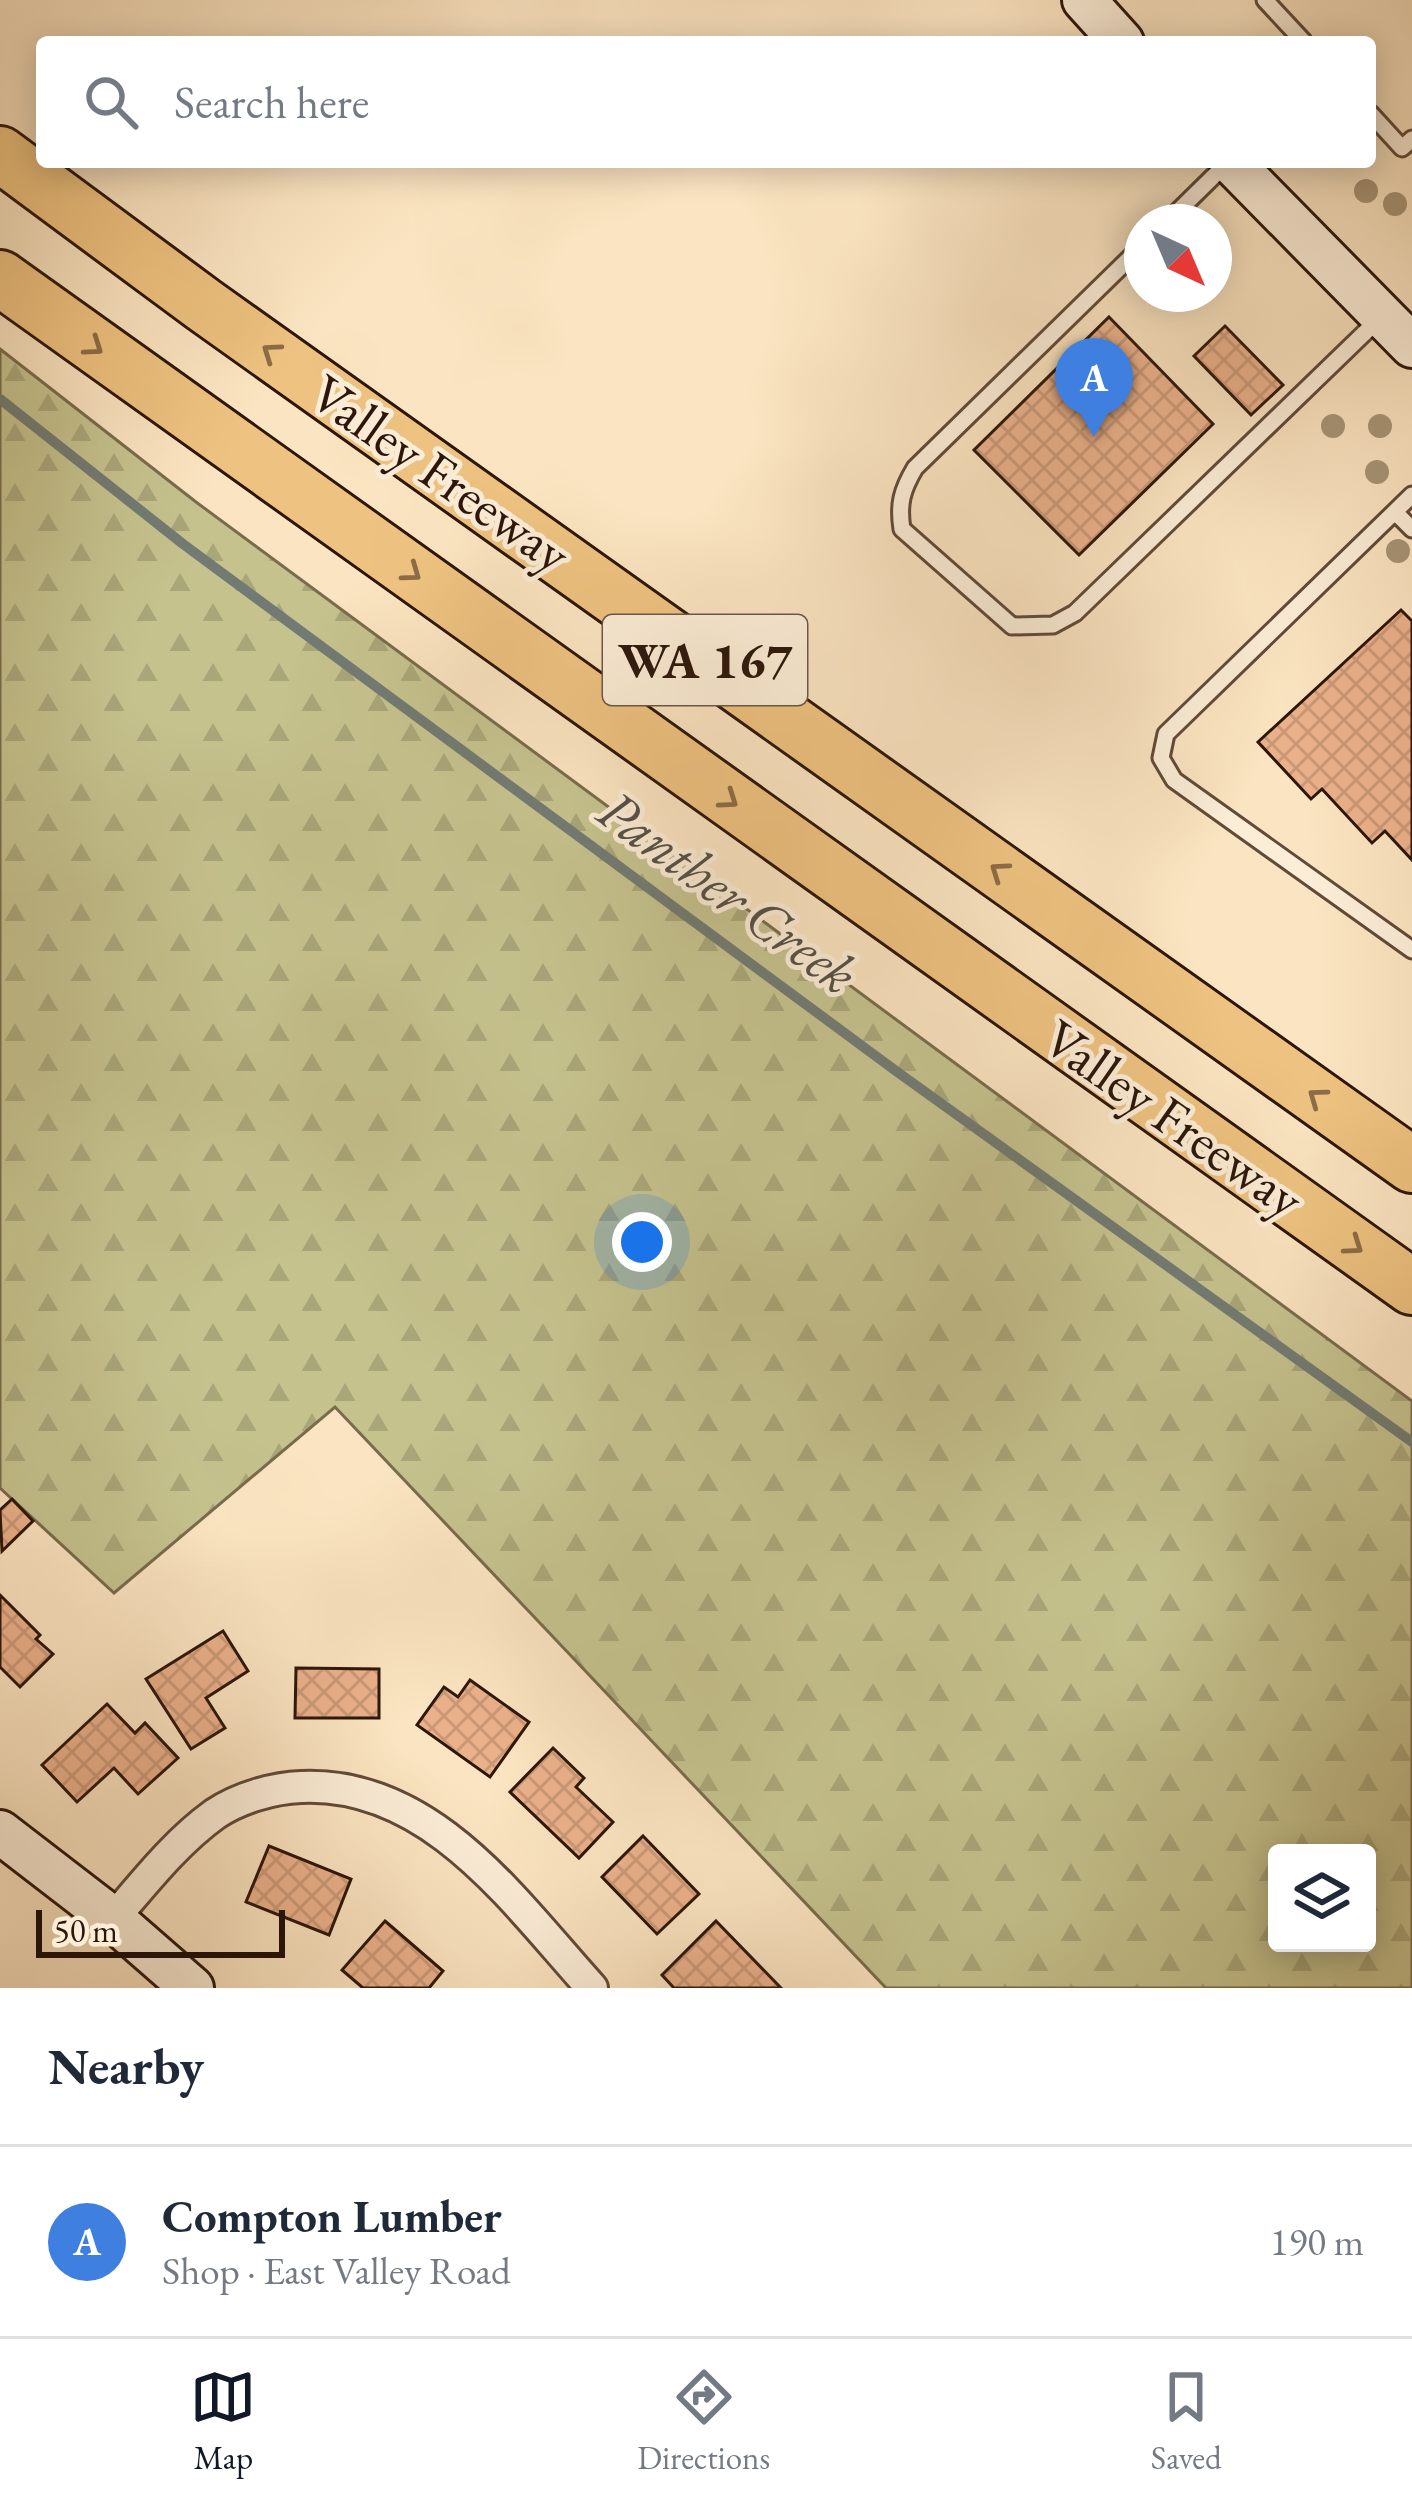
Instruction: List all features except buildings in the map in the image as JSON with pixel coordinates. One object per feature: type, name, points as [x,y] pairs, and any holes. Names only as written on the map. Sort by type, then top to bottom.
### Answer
[{"type":"highway","name":"Valley Freeway","points":[[0,154],[1412,1165]]},
{"type":"highway","name":"Valley Freeway","points":[[0,278],[1412,1287]]},
{"type":"street","points":[[1084,0],[1117,36]]},
{"type":"street","points":[[1236,168],[1404,337]]},
{"type":"street","points":[[112,1919],[171,1851],[219,1811],[276,1788],[332,1785],[379,1798],[431,1825],[460,1847],[592,1988]]},
{"type":"street","points":[[0,1832],[192,1988]]},
{"type":"lane","points":[[1265,0],[1298,36]]},
{"type":"lane","points":[[1376,120],[1402,148],[1412,139]]},
{"type":"lane","points":[[1186,204],[1224,168]]},
{"type":"lane","points":[[1124,264],[915,468],[902,489],[898,509],[902,529],[1012,626],[1053,625],[1075,613],[1404,337]]},
{"type":"lane","points":[[1412,495],[1166,734],[1161,758],[1174,780],[1412,950]]},
{"type":"lane","points":[[1395,512],[1412,529]]},
{"type":"green space","points":[[0,349],[196,502],[1412,1401],[1412,1988],[886,1988],[335,1407],[114,1593],[0,1488]]},
{"type":"waterway","name":"Panther Creek","points":[[0,399],[183,544],[896,1071],[1412,1442]]},
{"type":"place","name":"Compton Lumber","points":[[1094,437]]}]
